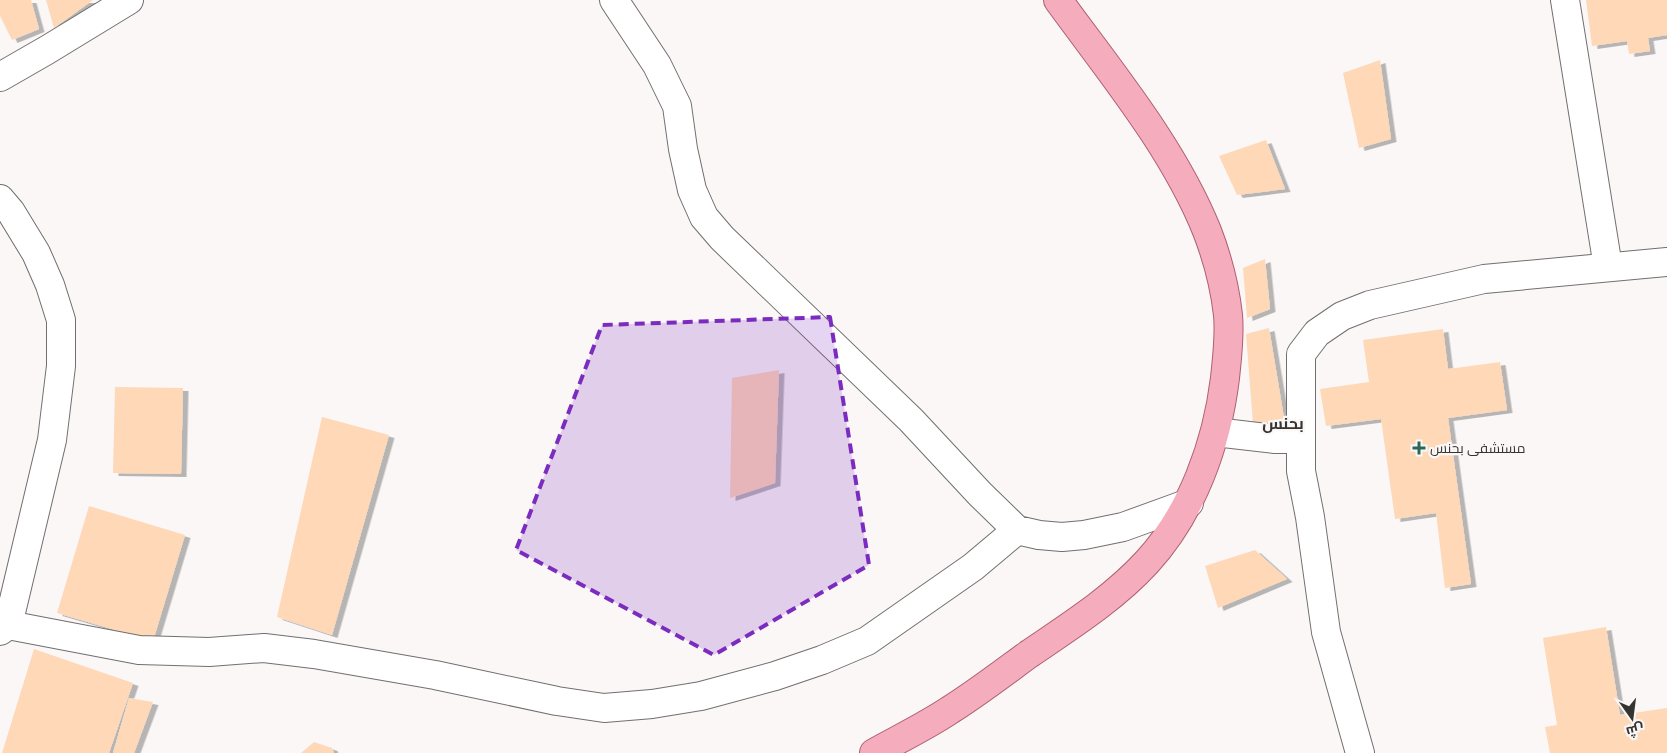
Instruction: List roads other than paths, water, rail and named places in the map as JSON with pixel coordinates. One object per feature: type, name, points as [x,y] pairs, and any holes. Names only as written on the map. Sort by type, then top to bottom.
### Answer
[{"type":"main road","points":[[874,753],[950,710],[1095,609],[1146,562],[1168,536],[1189,502],[1215,432],[1227,361],[1228,317],[1219,272],[1207,231],[1155,134],[1058,0]]},
{"type":"street","points":[[0,76],[129,0]]},
{"type":"street","points":[[614,0],[657,65],[677,106],[692,190],[704,217],[722,238],[911,420],[980,494],[1017,530],[1047,536],[1084,535],[1123,527],[1189,502]]},
{"type":"street","points":[[1565,0],[1608,267]]},
{"type":"street","points":[[0,199],[11,212],[36,253],[50,285],[60,320],[61,366],[52,440],[4,628],[138,650],[209,652],[264,648],[314,654],[425,673],[557,701],[604,708],[652,704],[701,696],[775,676],[822,660],[867,641],[973,567],[1017,530]]},
{"type":"street","points":[[1360,753],[1326,632],[1310,517],[1301,471],[1301,354],[1316,333],[1342,316],[1370,305],[1484,279],[1667,262]]},
{"type":"street","points":[[1215,432],[1275,440],[1301,439]]},
{"type":"place","name":"مستشفى بحنس","points":[[1419,448]]},
{"type":"district","name":"بحنس","points":[[1283,423]]}]
